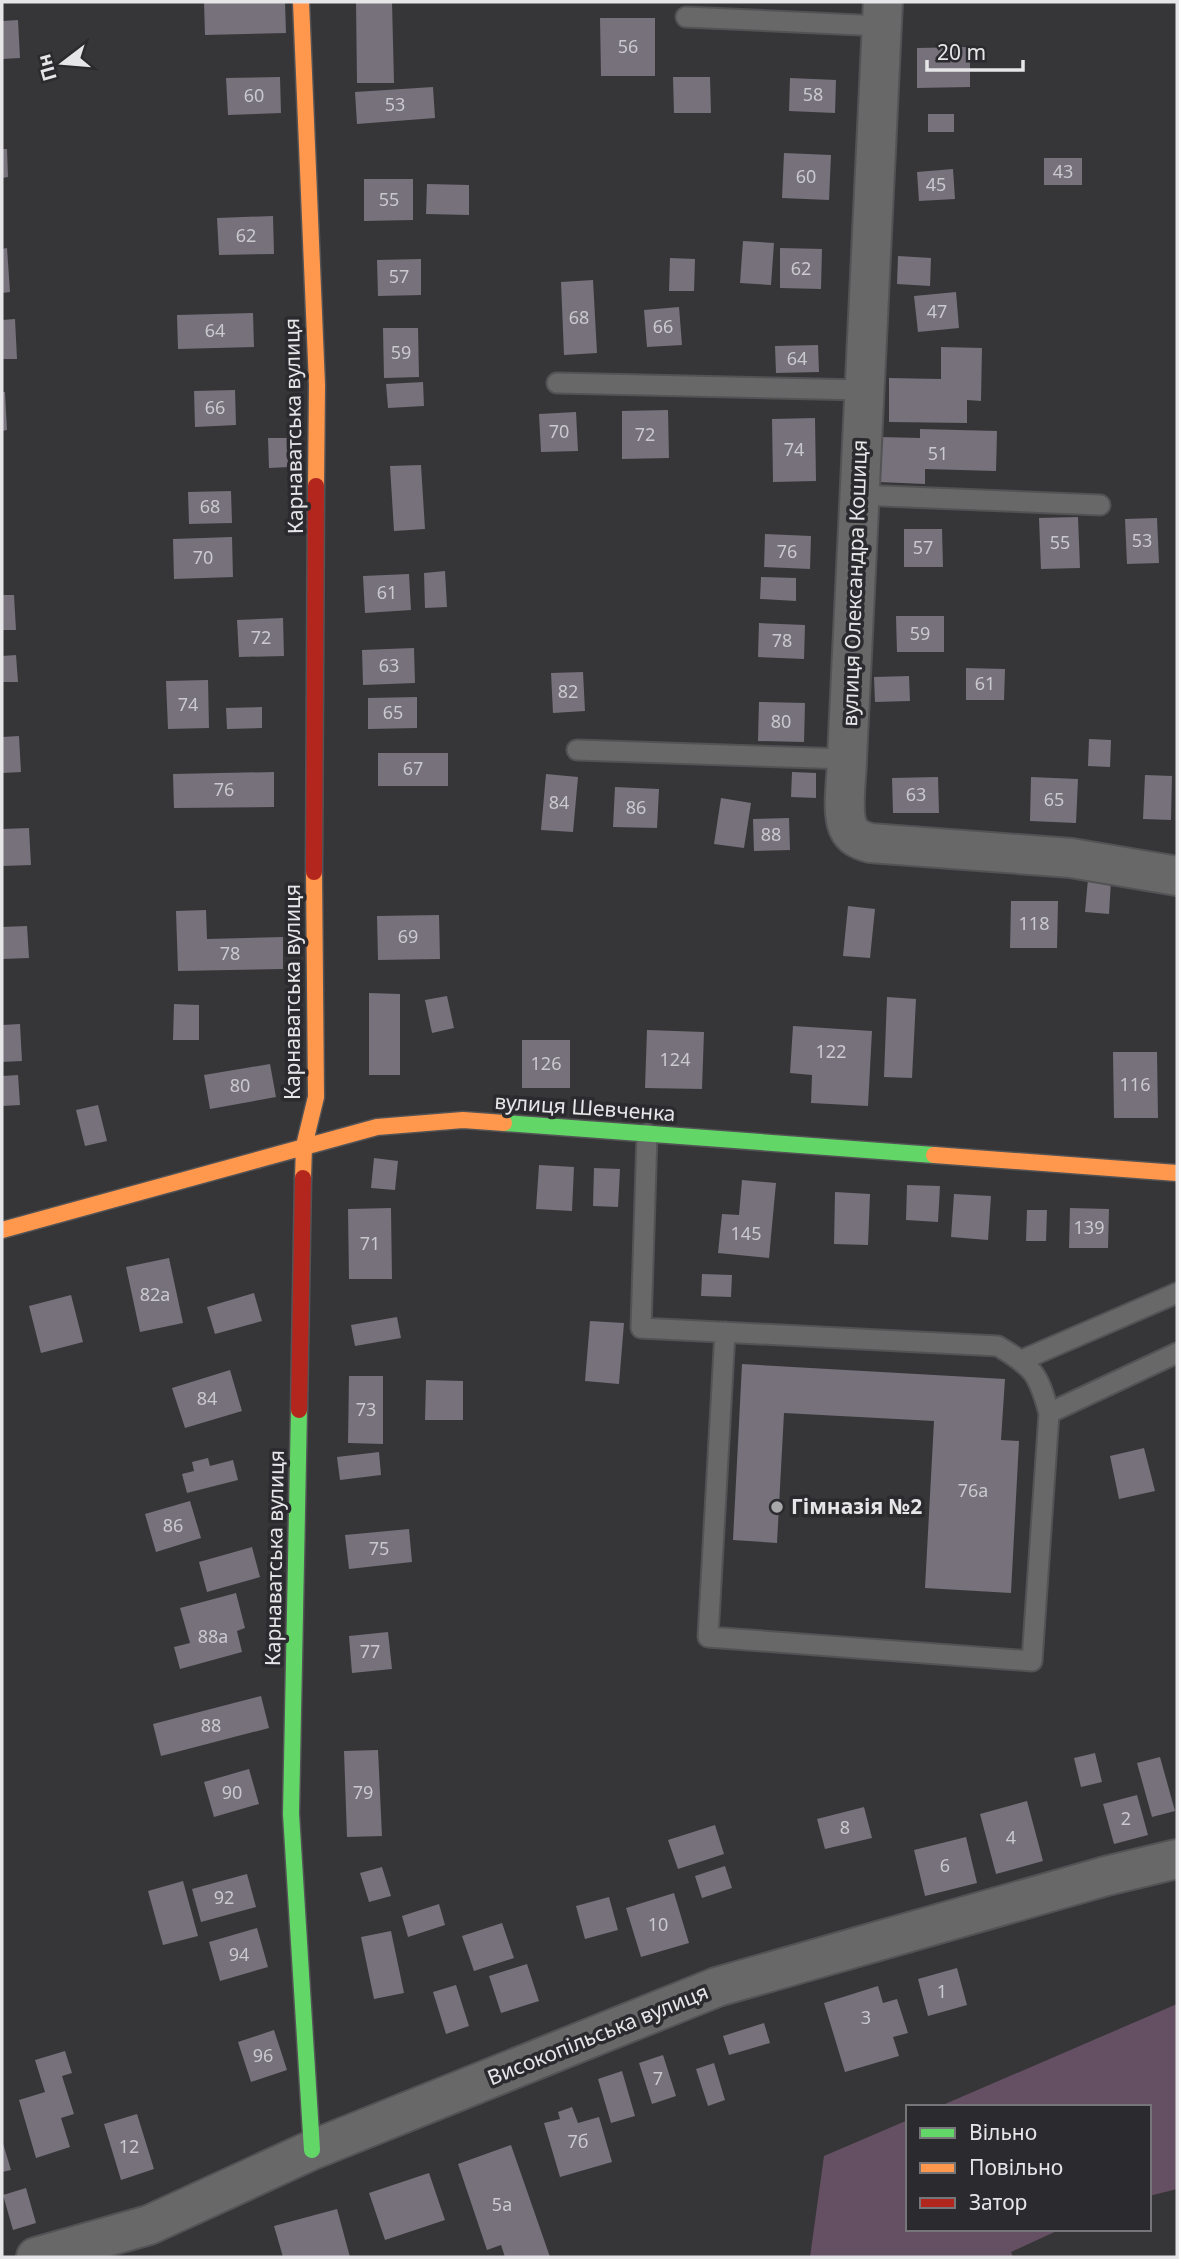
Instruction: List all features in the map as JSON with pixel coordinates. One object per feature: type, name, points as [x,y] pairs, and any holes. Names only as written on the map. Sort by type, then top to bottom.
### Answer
[{"type":"street","name":"Карнаватська вулиця","points":[[301,2],[317,385],[314,941],[316,1097],[304,1146],[291,1814],[312,2150]]},
{"type":"street","name":"вулиця Олександра Кошиця","points":[[882,14],[847,759],[848,827],[858,839],[870,843],[1071,858],[1177,876]]},
{"type":"street","name":"вулиця Шевченка","points":[[2,1230],[377,1127],[463,1120],[1177,1173]]},
{"type":"street","name":"Високопільська вулиця","points":[[36,2257],[149,2225],[312,2150],[718,1987],[1092,1880],[1177,1859]]},
{"type":"lane","points":[[686,17],[882,14]]},
{"type":"lane","points":[[557,383],[863,390]]},
{"type":"lane","points":[[859,495],[1100,505]]},
{"type":"lane","points":[[577,750],[847,759]]},
{"type":"lane","points":[[647,1134],[641,1328],[725,1332],[998,1346],[1022,1360],[1040,1381],[1049,1413],[1032,1661],[708,1637],[725,1332]]},
{"type":"lane","points":[[1022,1360],[1177,1293]]},
{"type":"lane","points":[[1049,1413],[1177,1353]]},
{"type":"shaded area","points":[[1177,2004],[1177,2189],[1151,2196],[1151,2105],[943,2105]]},
{"type":"shaded area","points":[[906,2121],[906,2231],[1057,2231],[1011,2252],[1013,2257],[810,2257],[824,2156]]},
{"type":"building","points":[[204,2],[285,2],[286,33],[205,35]]},
{"type":"building","points":[[356,2],[392,2],[394,83],[357,83]]},
{"type":"building","points":[[600,18],[655,18],[655,76],[601,76]]},
{"type":"building","points":[[18,20],[20,58],[2,59],[2,21]]},
{"type":"building","points":[[970,47],[970,87],[917,88],[917,48]]},
{"type":"building","points":[[280,77],[281,113],[228,115],[226,78]]},
{"type":"building","points":[[673,77],[710,77],[711,113],[674,113]]},
{"type":"building","points":[[790,78],[836,80],[835,113],[789,111]]},
{"type":"building","points":[[433,87],[435,118],[357,124],[355,92]]},
{"type":"building","points":[[928,114],[954,114],[954,132],[928,132]]},
{"type":"building","points":[[2,149],[7,149],[8,177],[2,178]]},
{"type":"building","points":[[784,153],[831,155],[829,200],[782,198]]},
{"type":"building","points":[[1044,158],[1082,158],[1082,185],[1044,185]]},
{"type":"building","points":[[953,169],[955,199],[919,201],[917,172]]},
{"type":"building","points":[[364,179],[413,179],[413,220],[364,221]]},
{"type":"building","points":[[427,184],[469,185],[469,215],[426,214]]},
{"type":"building","points":[[273,216],[274,254],[219,255],[217,218]]},
{"type":"building","points":[[743,241],[774,243],[771,285],[740,283]]},
{"type":"building","points":[[7,248],[10,292],[2,293],[2,249]]},
{"type":"building","points":[[780,248],[822,249],[821,289],[780,288]]},
{"type":"building","points":[[898,256],[931,258],[930,286],[897,284]]},
{"type":"building","points":[[670,258],[695,259],[694,291],[669,291]]},
{"type":"building","points":[[421,259],[421,295],[378,296],[377,260]]},
{"type":"building","points":[[593,280],[597,353],[564,355],[561,282]]},
{"type":"building","points":[[956,292],[959,328],[918,332],[914,296]]},
{"type":"building","points":[[679,307],[682,345],[647,347],[644,310]]},
{"type":"building","points":[[253,313],[254,347],[178,349],[177,315]]},
{"type":"building","points":[[15,319],[17,359],[2,359],[2,320]]},
{"type":"building","points":[[383,328],[418,328],[419,377],[384,378]]},
{"type":"building","points":[[818,345],[819,372],[776,373],[775,346]]},
{"type":"building","points":[[941,347],[982,348],[981,401],[967,400],[967,423],[889,422],[889,378],[941,379]]},
{"type":"building","points":[[423,382],[424,406],[388,408],[386,384]]},
{"type":"building","points":[[235,390],[236,425],[195,427],[194,391]]},
{"type":"building","points":[[2,392],[5,392],[7,430],[2,431]]},
{"type":"building","points":[[668,410],[669,458],[622,459],[622,411]]},
{"type":"building","points":[[576,412],[578,451],[541,452],[539,414]]},
{"type":"building","points":[[815,418],[816,481],[773,482],[772,419]]},
{"type":"building","points":[[920,429],[997,431],[996,471],[925,469],[925,484],[879,482],[880,437],[920,438]]},
{"type":"building","points":[[268,438],[289,438],[290,467],[269,468]]},
{"type":"building","points":[[421,465],[425,529],[394,531],[390,466]]},
{"type":"building","points":[[231,491],[232,523],[189,524],[188,492]]},
{"type":"building","points":[[1078,517],[1080,568],[1041,569],[1039,518]]},
{"type":"building","points":[[1157,518],[1159,563],[1127,564],[1125,519]]},
{"type":"building","points":[[904,529],[942,529],[943,567],[904,567]]},
{"type":"building","points":[[765,534],[811,536],[810,569],[764,567]]},
{"type":"building","points":[[232,537],[233,577],[174,579],[173,539]]},
{"type":"building","points":[[445,571],[447,607],[425,608],[424,573]]},
{"type":"building","points":[[409,574],[411,610],[365,613],[363,576]]},
{"type":"building","points":[[761,577],[796,578],[796,601],[760,599]]},
{"type":"building","points":[[2,595],[14,595],[16,630],[2,630]]},
{"type":"building","points":[[896,616],[944,616],[944,652],[897,652]]},
{"type":"building","points":[[283,618],[284,656],[239,657],[237,620]]},
{"type":"building","points":[[759,623],[805,625],[804,659],[758,657]]},
{"type":"building","points":[[414,648],[415,683],[363,685],[362,650]]},
{"type":"building","points":[[16,655],[18,682],[2,682],[2,656]]},
{"type":"building","points":[[966,668],[1005,669],[1004,700],[966,700]]},
{"type":"building","points":[[583,672],[585,711],[553,713],[551,673]]},
{"type":"building","points":[[909,676],[910,701],[875,702],[874,677]]},
{"type":"building","points":[[208,680],[209,728],[168,729],[166,681]]},
{"type":"building","points":[[417,697],[417,728],[368,729],[368,698]]},
{"type":"building","points":[[759,702],[805,703],[804,742],[758,741]]},
{"type":"building","points":[[262,707],[262,728],[227,729],[226,708]]},
{"type":"building","points":[[19,736],[21,772],[2,773],[2,737]]},
{"type":"building","points":[[1089,739],[1111,740],[1110,767],[1088,766]]},
{"type":"building","points":[[378,753],[448,753],[448,786],[378,786]]},
{"type":"building","points":[[274,772],[274,807],[174,808],[173,774]]},
{"type":"building","points":[[792,772],[816,773],[816,798],[791,797]]},
{"type":"building","points":[[546,774],[578,777],[573,832],[541,830]]},
{"type":"building","points":[[1145,775],[1172,776],[1171,820],[1143,819]]},
{"type":"building","points":[[938,777],[939,813],[893,813],[892,778]]},
{"type":"building","points":[[1031,777],[1078,779],[1076,823],[1030,821]]},
{"type":"building","points":[[615,787],[659,789],[657,828],[613,827]]},
{"type":"building","points":[[721,798],[751,803],[744,848],[714,844]]},
{"type":"building","points":[[789,818],[790,850],[754,851],[753,819]]},
{"type":"building","points":[[29,828],[31,865],[2,866],[2,829]]},
{"type":"building","points":[[1088,879],[1111,881],[1109,914],[1085,912]]},
{"type":"building","points":[[1011,901],[1058,901],[1057,948],[1010,948]]},
{"type":"building","points":[[848,906],[875,909],[870,958],[843,956]]},
{"type":"building","points":[[206,910],[207,939],[283,937],[283,969],[178,971],[176,911]]},
{"type":"building","points":[[439,915],[440,959],[378,960],[377,916]]},
{"type":"building","points":[[27,926],[29,958],[2,959],[2,927]]},
{"type":"building","points":[[369,993],[400,994],[400,1075],[369,1075]]},
{"type":"building","points":[[447,996],[454,1028],[432,1033],[425,1000]]},
{"type":"building","points":[[887,997],[916,999],[912,1078],[884,1077]]},
{"type":"building","points":[[174,1004],[199,1005],[199,1040],[173,1040]]},
{"type":"building","points":[[20,1024],[22,1061],[2,1062],[2,1025]]},
{"type":"building","points":[[793,1026],[872,1031],[868,1106],[811,1103],[812,1075],[790,1073]]},
{"type":"building","points":[[647,1030],[704,1032],[702,1089],[645,1088]]},
{"type":"building","points":[[522,1040],[570,1040],[570,1088],[522,1088]]},
{"type":"building","points":[[1113,1052],[1157,1052],[1158,1118],[1114,1118]]},
{"type":"building","points":[[270,1064],[276,1097],[210,1109],[204,1075]]},
{"type":"building","points":[[18,1075],[20,1105],[2,1106],[2,1076]]},
{"type":"building","points":[[98,1105],[107,1141],[85,1146],[76,1110]]},
{"type":"building","points":[[374,1158],[398,1161],[395,1190],[371,1188]]},
{"type":"building","points":[[539,1165],[574,1167],[572,1211],[536,1209]]},
{"type":"building","points":[[594,1168],[620,1169],[618,1207],[593,1206]]},
{"type":"building","points":[[742,1180],[776,1183],[769,1258],[718,1253],[722,1214],[739,1215]]},
{"type":"building","points":[[907,1185],[940,1186],[938,1222],[906,1220]]},
{"type":"building","points":[[835,1192],[870,1194],[868,1245],[834,1244]]},
{"type":"building","points":[[954,1194],[991,1196],[988,1240],[951,1237]]},
{"type":"building","points":[[391,1208],[392,1279],[349,1279],[348,1209]]},
{"type":"building","points":[[1070,1208],[1109,1209],[1108,1248],[1069,1248]]},
{"type":"building","points":[[1027,1210],[1047,1210],[1046,1241],[1026,1241]]},
{"type":"building","points":[[169,1258],[183,1323],[140,1332],[126,1267]]},
{"type":"building","points":[[702,1274],[732,1275],[731,1297],[701,1296]]},
{"type":"building","points":[[254,1293],[262,1321],[215,1334],[207,1307]]},
{"type":"building","points":[[71,1295],[83,1342],[41,1353],[29,1306]]},
{"type":"building","points":[[397,1317],[401,1338],[355,1346],[351,1325]]},
{"type":"building","points":[[590,1321],[624,1323],[619,1384],[585,1381]]},
{"type":"building","points":[[742,1364],[1005,1379],[1001,1440],[1019,1441],[1011,1593],[925,1588],[934,1421],[784,1413],[777,1543],[733,1540]]},
{"type":"building","points":[[230,1370],[242,1411],[185,1428],[172,1388]]},
{"type":"building","points":[[349,1376],[383,1376],[383,1444],[348,1443]]},
{"type":"building","points":[[426,1380],[463,1381],[463,1420],[425,1420]]},
{"type":"building","points":[[1144,1448],[1155,1491],[1119,1499],[1110,1456]]},
{"type":"building","points":[[379,1452],[381,1475],[340,1480],[337,1457]]},
{"type":"building","points":[[208,1458],[210,1466],[233,1460],[238,1480],[187,1493],[182,1474],[194,1471],[192,1462]]},
{"type":"building","points":[[190,1501],[201,1538],[156,1552],[145,1514]]},
{"type":"building","points":[[409,1529],[412,1562],[349,1569],[345,1535]]},
{"type":"building","points":[[252,1547],[260,1577],[207,1592],[199,1562]]},
{"type":"building","points":[[236,1593],[245,1628],[237,1631],[242,1652],[180,1669],[174,1647],[190,1643],[180,1608]]},
{"type":"building","points":[[388,1632],[392,1669],[352,1673],[349,1636]]},
{"type":"building","points":[[261,1696],[269,1728],[161,1756],[153,1724]]},
{"type":"building","points":[[378,1750],[382,1836],[347,1837],[344,1751]]},
{"type":"building","points":[[1095,1753],[1102,1782],[1081,1787],[1074,1758]]},
{"type":"building","points":[[1160,1757],[1175,1811],[1152,1817],[1137,1763]]},
{"type":"building","points":[[249,1769],[259,1804],[214,1817],[204,1782]]},
{"type":"building","points":[[1137,1795],[1148,1835],[1114,1844],[1103,1804]]},
{"type":"building","points":[[1027,1801],[1043,1861],[996,1874],[980,1814]]},
{"type":"building","points":[[864,1807],[872,1838],[825,1849],[817,1819]]},
{"type":"building","points":[[715,1825],[724,1854],[678,1869],[668,1840]]},
{"type":"building","points":[[966,1837],[977,1883],[925,1896],[914,1850]]},
{"type":"building","points":[[725,1866],[732,1888],[702,1898],[695,1876]]},
{"type":"building","points":[[382,1867],[391,1896],[369,1902],[360,1873]]},
{"type":"building","points":[[247,1874],[256,1907],[201,1922],[192,1889]]},
{"type":"building","points":[[183,1881],[198,1936],[163,1945],[148,1891]]},
{"type":"building","points":[[674,1893],[689,1943],[641,1957],[626,1908]]},
{"type":"building","points":[[609,1897],[618,1930],[585,1939],[576,1906]]},
{"type":"building","points":[[439,1904],[445,1925],[408,1937],[402,1916]]},
{"type":"building","points":[[502,1923],[514,1958],[474,1971],[462,1936]]},
{"type":"building","points":[[257,1928],[268,1967],[220,1981],[209,1942]]},
{"type":"building","points":[[391,1931],[404,1993],[374,1999],[361,1937]]},
{"type":"building","points":[[527,1964],[539,2001],[501,2013],[489,1976]]},
{"type":"building","points":[[957,1968],[967,2005],[928,2016],[918,1979]]},
{"type":"building","points":[[456,1985],[469,2026],[446,2034],[433,1992]]},
{"type":"building","points":[[878,1986],[883,2003],[897,1999],[908,2033],[893,2037],[899,2056],[845,2072],[824,2003]]},
{"type":"building","points":[[764,2023],[770,2043],[729,2055],[723,2036]]},
{"type":"building","points":[[274,2030],[287,2070],[251,2082],[238,2042]]},
{"type":"building","points":[[65,2051],[72,2073],[62,2076],[74,2114],[61,2118],[70,2147],[36,2158],[19,2100],[45,2092],[35,2060]]},
{"type":"building","points":[[663,2055],[676,2096],[652,2104],[639,2063]]},
{"type":"building","points":[[714,2063],[725,2100],[708,2106],[696,2069]]},
{"type":"building","points":[[622,2071],[635,2116],[611,2123],[598,2079]]},
{"type":"building","points":[[572,2107],[578,2123],[599,2117],[612,2162],[560,2177],[544,2123],[560,2119],[558,2112]]},
{"type":"building","points":[[137,2114],[154,2169],[121,2180],[104,2124]]},
{"type":"building","points":[[2,2140],[11,2170],[2,2172]]},
{"type":"building","points":[[511,2145],[550,2257],[505,2257],[501,2245],[487,2250],[458,2164]]},
{"type":"building","points":[[429,2173],[445,2220],[385,2240],[369,2193]]},
{"type":"building","points":[[26,2188],[36,2223],[13,2230],[3,2195]]},
{"type":"building","points":[[337,2209],[350,2257],[283,2257],[274,2226]]},
{"type":"traffic: fast","points":[[504,1123],[934,1155]]},
{"type":"traffic: fast","points":[[299,1410],[291,1814],[312,2150]]},
{"type":"traffic: slow","points":[[301,2],[317,385],[316,486]]},
{"type":"traffic: slow","points":[[303,1178],[304,1146],[316,1097],[314,872]]},
{"type":"traffic: slow","points":[[2,1230],[377,1127],[463,1120],[504,1123]]},
{"type":"traffic: slow","points":[[934,1155],[1177,1173]]},
{"type":"traffic: jam","points":[[314,872],[316,486]]},
{"type":"traffic: jam","points":[[299,1410],[303,1178]]},
{"type":"place","name":"Гімназія №2","points":[[777,1507]]}]
